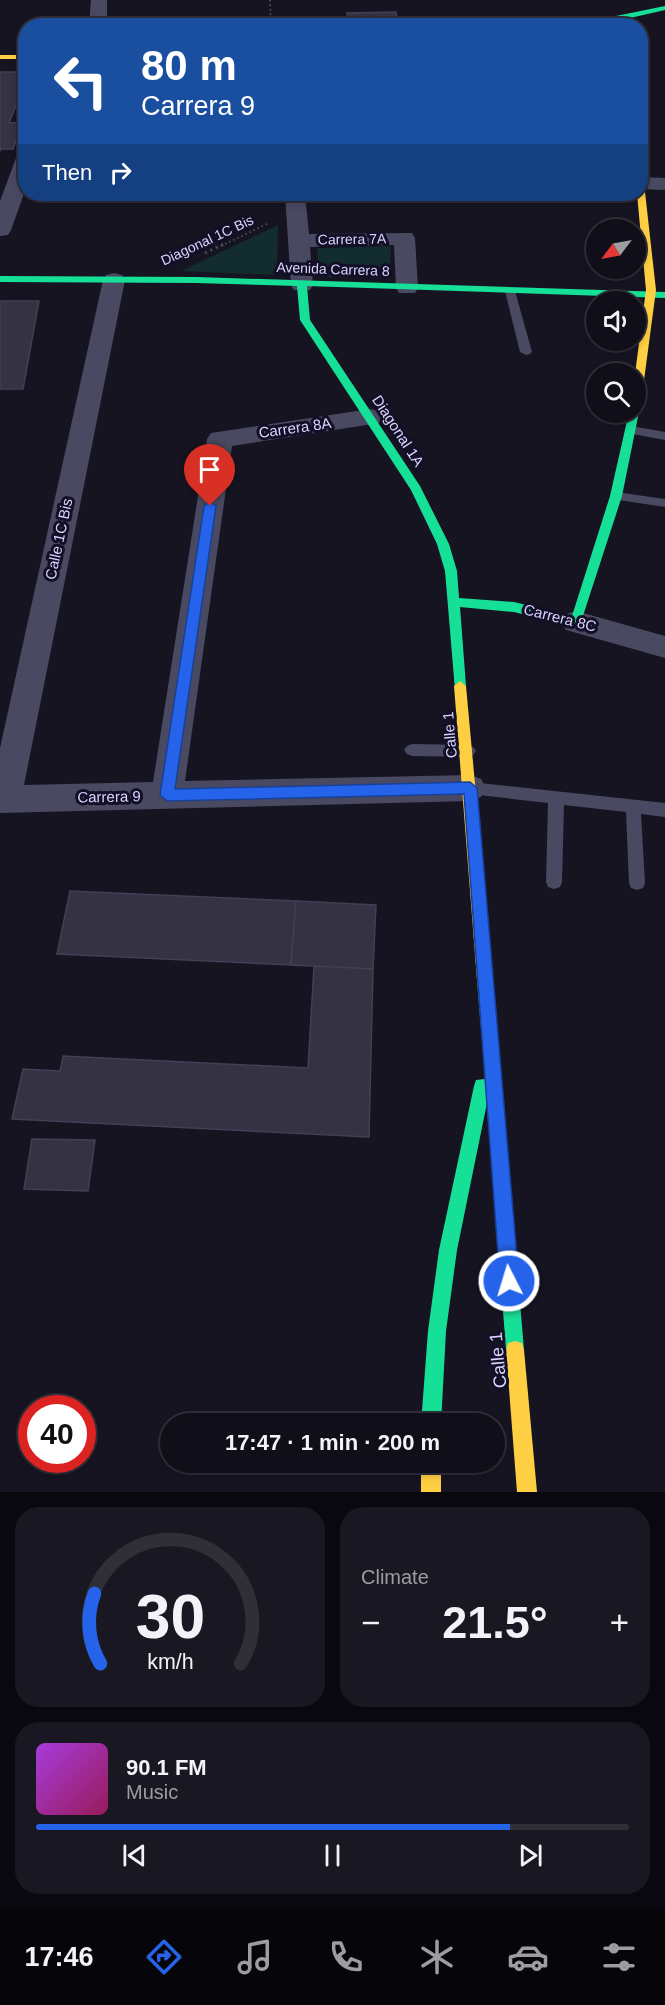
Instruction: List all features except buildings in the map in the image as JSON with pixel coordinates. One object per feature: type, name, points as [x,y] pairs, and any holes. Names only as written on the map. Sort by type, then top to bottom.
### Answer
[{"type":"street","points":[[98,18],[99,0]]},
{"type":"street","points":[[600,8],[606,18]]},
{"type":"street","points":[[628,18],[665,8]]},
{"type":"street","points":[[0,57],[18,57]]},
{"type":"street","points":[[0,230],[18,180]]},
{"type":"street","points":[[648,183],[665,184]]},
{"type":"street","points":[[641,363],[650,293],[642,201]]},
{"type":"street","points":[[296,202],[302,285]]},
{"type":"street","name":"Carrera 7A","points":[[299,241],[404,238],[407,288]]},
{"type":"street","name":"Avenida Carrera 8","points":[[0,279],[196,280],[665,295]]},
{"type":"street","name":"Calle 1C Bis","points":[[3,799],[114,280]]},
{"type":"street","name":"Diagonal 1A","points":[[302,285],[305,320],[416,489],[431,518],[451,572],[454,602]]},
{"type":"street","name":"Carrera 8A","points":[[167,795],[220,439],[370,417]]},
{"type":"street","points":[[576,622],[616,496],[632,423]]},
{"type":"street","name":"Carrera 8C","points":[[454,602],[514,607],[665,647]]},
{"type":"street","name":"Calle 1","points":[[454,602],[527,1492]]},
{"type":"street","name":"Carrera 9","points":[[3,799],[470,788]]},
{"type":"street","name":"Calle 1","points":[[432,1413],[437,1331],[448,1250],[490,1046]]},
{"type":"street","points":[[431,1473],[431,1492]]},
{"type":"lane","points":[[510,291],[526,352]]},
{"type":"lane","points":[[631,430],[665,436]]},
{"type":"lane","points":[[616,496],[665,503]]},
{"type":"lane","points":[[412,750],[468,751]]},
{"type":"lane","points":[[470,788],[665,810]]},
{"type":"lane","points":[[554,882],[556,797]]},
{"type":"lane","points":[[633,806],[637,883]]},
{"type":"path","points":[[270,0],[271,18]]},
{"type":"path","name":"Diagonal 1C Bis","points":[[201,254],[296,202]]},
{"type":"green space","points":[[278,225],[277,275],[181,271]]},
{"type":"green space","points":[[391,246],[390,278],[319,277],[317,248]]},
{"type":"traffic: fast","points":[[621,18],[665,8]]},
{"type":"traffic: fast","points":[[0,279],[196,280],[665,295]]},
{"type":"traffic: fast","points":[[302,285],[305,320],[416,489],[443,544],[451,571],[460,686]]},
{"type":"traffic: fast","points":[[454,602],[514,607],[576,622],[616,496],[632,423]]},
{"type":"traffic: fast","points":[[485,980],[515,1350]]},
{"type":"traffic: fast","points":[[432,1413],[437,1331],[448,1250],[482,1086]]},
{"type":"traffic: slow","points":[[0,57],[18,57]]},
{"type":"traffic: slow","points":[[641,363],[651,290],[642,201]]},
{"type":"traffic: slow","points":[[460,686],[485,980]]},
{"type":"traffic: slow","points":[[515,1350],[527,1492]]},
{"type":"traffic: slow","points":[[431,1473],[431,1492]]},
{"type":"route","points":[[210,506],[167,795],[470,788],[509,1281]]}]
